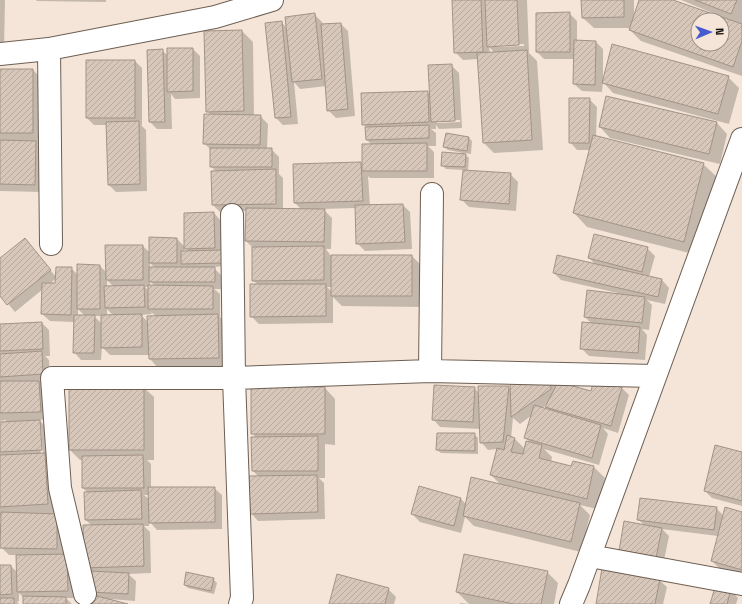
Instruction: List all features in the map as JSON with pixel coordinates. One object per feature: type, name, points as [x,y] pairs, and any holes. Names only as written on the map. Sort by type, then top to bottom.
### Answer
[{"type":"street","points":[[0,54],[49,49],[214,17],[272,0]]},
{"type":"street","points":[[49,49],[51,244]]},
{"type":"street","points":[[571,604],[590,556],[742,139]]},
{"type":"street","points":[[430,371],[432,194]]},
{"type":"street","points":[[232,215],[234,378],[242,590],[240,604]]},
{"type":"street","points":[[85,594],[60,488],[52,378],[234,378],[430,371],[655,376]]},
{"type":"street","points":[[590,556],[742,584]]},
{"type":"building","points":[[452,0],[481,0],[483,52],[454,53]]},
{"type":"building","points":[[485,0],[517,0],[519,45],[487,47]]},
{"type":"building","points":[[581,0],[624,0],[624,17],[582,18]]},
{"type":"building","points":[[639,0],[673,0],[708,12],[690,12],[690,52],[629,30]]},
{"type":"building","points":[[695,0],[737,0],[731,14],[730,12],[726,12]]},
{"type":"building","points":[[570,12],[570,52],[536,52],[536,13]]},
{"type":"building","points":[[315,13],[322,79],[292,82],[285,17]]},
{"type":"building","points":[[730,20],[742,24],[742,41],[733,67],[691,52],[730,52]]},
{"type":"building","points":[[282,21],[291,117],[275,118],[265,23]]},
{"type":"building","points":[[341,23],[348,109],[327,111],[321,24]]},
{"type":"building","points":[[242,30],[244,111],[206,112],[204,31]]},
{"type":"building","points":[[574,40],[596,41],[595,85],[573,84]]},
{"type":"building","points":[[612,44],[729,76],[718,114],[602,83]]},
{"type":"building","points":[[167,48],[193,48],[193,91],[167,92]]},
{"type":"building","points":[[163,49],[165,122],[149,122],[147,50]]},
{"type":"building","points":[[527,50],[532,140],[483,143],[477,53]]},
{"type":"building","points":[[86,60],[135,60],[135,118],[86,118]]},
{"type":"building","points":[[452,64],[455,121],[431,122],[428,65]]},
{"type":"building","points":[[0,69],[33,69],[33,133],[0,133]]},
{"type":"building","points":[[428,91],[429,122],[362,125],[361,93]]},
{"type":"building","points":[[606,96],[717,122],[709,154],[599,127]]},
{"type":"building","points":[[569,98],[590,98],[589,143],[569,143]]},
{"type":"building","points":[[204,114],[261,115],[260,145],[203,144]]},
{"type":"building","points":[[139,121],[140,184],[108,185],[106,122]]},
{"type":"building","points":[[429,125],[429,138],[366,140],[365,127]]},
{"type":"building","points":[[446,133],[469,137],[467,151],[443,147]]},
{"type":"building","points":[[593,135],[704,163],[684,242],[573,213]]},
{"type":"building","points":[[0,140],[36,141],[35,185],[0,184]]},
{"type":"building","points":[[427,143],[427,171],[362,171],[362,144]]},
{"type":"building","points":[[210,148],[272,148],[272,167],[210,167]]},
{"type":"building","points":[[442,152],[466,154],[465,167],[441,166]]},
{"type":"building","points":[[361,162],[363,201],[294,203],[293,164]]},
{"type":"building","points":[[276,169],[276,204],[212,205],[211,171]]},
{"type":"building","points":[[463,170],[511,173],[509,204],[460,200]]},
{"type":"building","points":[[403,204],[405,242],[356,244],[355,205]]},
{"type":"building","points":[[246,208],[325,209],[324,242],[245,241]]},
{"type":"building","points":[[214,212],[215,248],[184,249],[184,213]]},
{"type":"building","points":[[594,234],[648,247],[642,272],[588,258]]},
{"type":"building","points":[[149,237],[177,238],[177,263],[149,263]]},
{"type":"building","points":[[25,238],[51,270],[7,305],[0,296],[0,258]]},
{"type":"building","points":[[105,245],[143,245],[143,280],[106,280]]},
{"type":"building","points":[[324,246],[324,280],[252,281],[252,247]]},
{"type":"building","points":[[222,250],[222,263],[181,264],[181,251]]},
{"type":"building","points":[[331,255],[412,255],[412,296],[331,296]]},
{"type":"building","points":[[557,255],[662,279],[658,297],[553,273]]},
{"type":"building","points":[[77,264],[100,265],[100,309],[77,309]]},
{"type":"building","points":[[56,267],[72,267],[71,315],[41,314],[42,283],[55,283]]},
{"type":"building","points":[[149,267],[215,267],[215,282],[149,282]]},
{"type":"building","points":[[250,284],[326,284],[326,316],[250,317]]},
{"type":"building","points":[[144,285],[145,307],[105,308],[104,286]]},
{"type":"building","points":[[148,285],[213,286],[213,309],[148,309]]},
{"type":"building","points":[[587,290],[645,297],[642,323],[584,317]]},
{"type":"building","points":[[142,314],[142,347],[101,348],[101,315]]},
{"type":"building","points":[[218,314],[219,358],[149,359],[147,316]]},
{"type":"building","points":[[74,315],[95,315],[94,353],[73,353]]},
{"type":"building","points":[[42,322],[43,349],[0,351],[0,324]]},
{"type":"building","points":[[582,322],[640,327],[638,353],[580,349]]},
{"type":"building","points":[[42,351],[43,374],[0,377],[0,354]]},
{"type":"building","points":[[550,379],[551,389],[511,417],[510,380]]},
{"type":"building","points":[[594,379],[622,387],[611,426],[545,407],[558,382],[591,391]]},
{"type":"building","points":[[0,381],[39,381],[41,412],[0,413]]},
{"type":"building","points":[[434,385],[475,387],[473,422],[432,420]]},
{"type":"building","points":[[69,386],[144,386],[144,450],[69,450]]},
{"type":"building","points":[[251,386],[325,387],[325,434],[251,434]]},
{"type":"building","points":[[478,386],[509,386],[503,442],[480,443]]},
{"type":"building","points":[[534,405],[601,425],[592,458],[524,438]]},
{"type":"building","points":[[40,420],[42,450],[0,452],[0,422]]},
{"type":"building","points":[[437,433],[475,433],[475,451],[436,450]]},
{"type":"building","points":[[507,435],[515,438],[511,452],[523,454],[526,441],[542,445],[539,458],[571,466],[573,461],[594,466],[587,499],[490,475],[497,448],[504,450]]},
{"type":"building","points":[[318,436],[318,471],[252,471],[251,437]]},
{"type":"building","points":[[715,445],[742,452],[742,501],[704,491]]},
{"type":"building","points":[[45,453],[48,504],[0,507],[0,455]]},
{"type":"building","points":[[143,455],[144,488],[82,488],[82,456]]},
{"type":"building","points":[[317,475],[318,512],[250,514],[249,476]]},
{"type":"building","points":[[471,477],[580,503],[571,542],[463,516]]},
{"type":"building","points":[[419,486],[461,498],[454,526],[411,514]]},
{"type":"building","points":[[148,487],[215,487],[215,522],[149,523]]},
{"type":"building","points":[[141,490],[142,519],[85,520],[84,492]]},
{"type":"building","points":[[640,498],[717,507],[714,530],[637,520]]},
{"type":"building","points":[[725,507],[742,512],[742,570],[711,561]]},
{"type":"building","points":[[1,512],[57,514],[57,549],[0,548]]},
{"type":"building","points":[[624,521],[662,528],[656,558],[619,551]]},
{"type":"building","points":[[143,524],[144,566],[84,568],[83,525]]},
{"type":"building","points":[[67,554],[68,591],[17,592],[16,555]]},
{"type":"building","points":[[464,554],[548,571],[541,604],[514,604],[456,592]]},
{"type":"building","points":[[0,565],[11,565],[12,594],[0,595]]},
{"type":"building","points":[[602,568],[660,579],[655,604],[596,604]]},
{"type":"building","points":[[91,571],[129,573],[128,594],[90,592]]},
{"type":"building","points":[[186,572],[214,578],[211,591],[184,585]]},
{"type":"building","points":[[337,574],[389,588],[385,604],[329,604]]},
{"type":"building","points":[[716,584],[731,589],[727,604],[710,604]]},
{"type":"building","points":[[93,595],[128,604],[91,604]]},
{"type":"building","points":[[23,596],[66,597],[66,604],[23,604]]},
{"type":"building","points":[[0,598],[14,598],[14,604],[0,604]]}]
